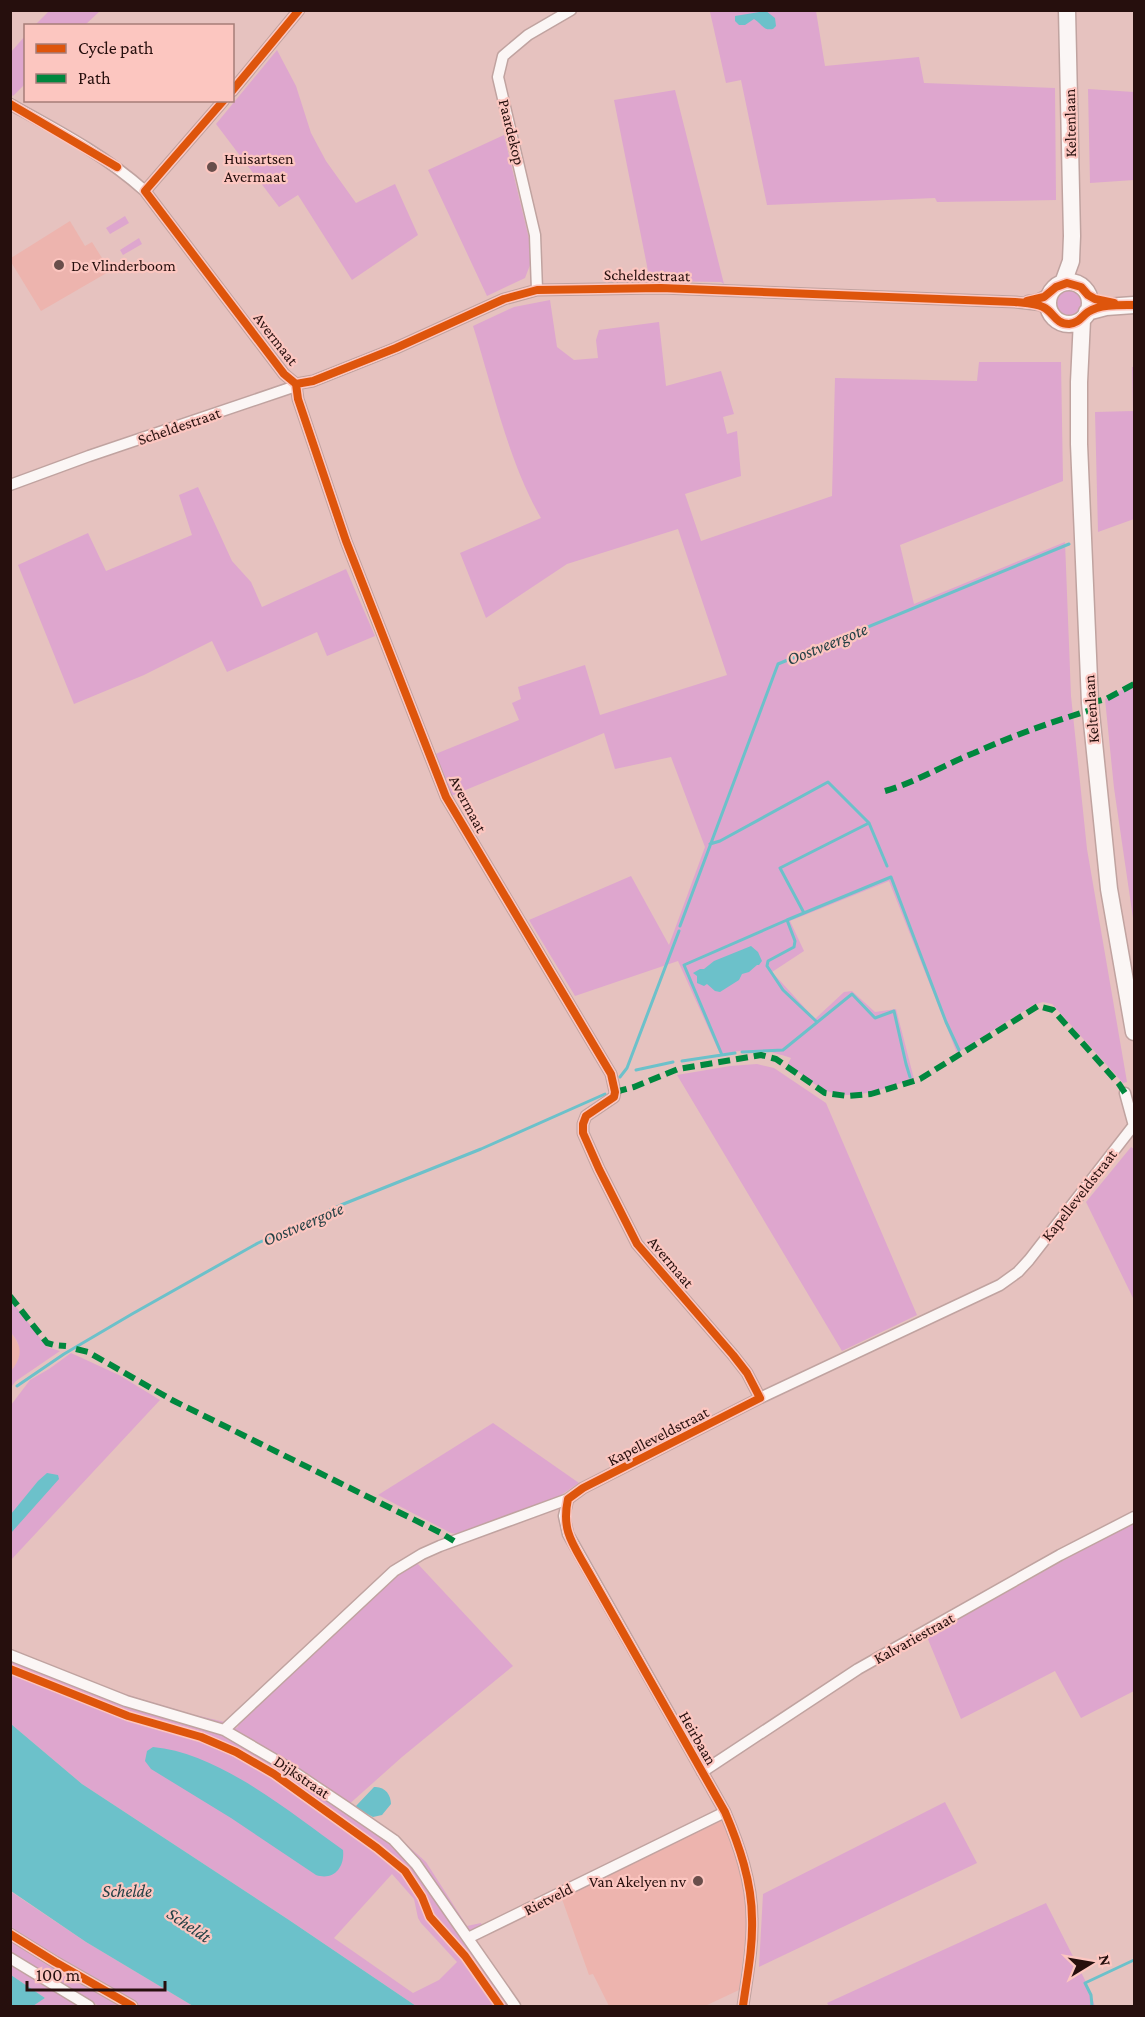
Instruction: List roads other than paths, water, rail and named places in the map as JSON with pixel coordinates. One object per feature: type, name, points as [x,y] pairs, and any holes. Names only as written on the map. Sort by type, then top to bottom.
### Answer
[{"type":"main road","name":"Keltenlaan","points":[[1067,10],[1071,261],[1048,300],[1072,346],[1078,382],[1085,604],[1092,721],[1109,889],[1134,1032]]},
{"type":"main road","name":"Keltenlaan","points":[[1072,236],[1078,276],[1090,303],[1085,316],[1078,382]]},
{"type":"main road","points":[[1057,288],[1072,283],[1101,301],[1130,305]]},
{"type":"main road","points":[[1055,316],[1072,324],[1106,307],[1130,305]]},
{"type":"street","points":[[234,89],[299,10]]},
{"type":"street","name":"Paardekop","points":[[537,290],[535,235],[498,77],[503,56],[528,35],[571,10]]},
{"type":"street","points":[[145,191],[222,102]]},
{"type":"street","name":"Avermaat","points":[[10,104],[122,170],[145,191],[284,374],[296,384],[298,399],[346,541],[446,796],[611,1074],[614,1097],[586,1116],[583,1124],[583,1133],[599,1169],[637,1244],[740,1364],[760,1398]]},
{"type":"street","name":"Scheldestraat","points":[[10,485],[296,384],[323,377],[396,348],[504,299],[537,290],[661,288],[1015,302],[1040,305],[1055,316]]},
{"type":"street","name":"Scheldestraat","points":[[1015,302],[1037,300],[1057,288]]},
{"type":"street","points":[[1125,1093],[1134,1126]]},
{"type":"street","name":"Kapelleveldstraat","points":[[224,1730],[394,1571],[431,1550],[568,1499],[583,1488],[760,1398],[1000,1285],[1018,1272],[1029,1260],[1134,1126]]},
{"type":"street","name":"Heirbaan","points":[[568,1499],[564,1516],[568,1534],[725,1812],[735,1836],[744,1868],[752,1916],[750,1958],[742,2007]]},
{"type":"street","name":"Kalvariestraat","points":[[702,1772],[858,1669],[1060,1555],[1134,1517]]},
{"type":"street","name":"Dijkstraat","points":[[10,1655],[126,1701],[224,1730],[302,1776],[394,1840],[416,1864],[515,2007]]},
{"type":"street","name":"Rietveld","points":[[468,1938],[725,1812]]},
{"type":"street","points":[[10,1934],[132,2007]]},
{"type":"street","points":[[10,1958],[89,2007]]},
{"type":"water","points":[[766,11],[775,18],[776,26],[773,29],[765,28],[754,19],[745,25],[739,25],[735,21],[735,16]]},
{"type":"water","points":[[751,946],[758,952],[762,961],[749,972],[742,974],[739,980],[720,992],[707,984],[704,986],[697,983],[697,976],[693,973],[704,969],[714,961]]},
{"type":"water","points":[[47,1473],[58,1475],[59,1479],[11,1533],[11,1514]]},
{"type":"water","name":"Schelde","points":[[11,1724],[82,1784],[416,2006],[193,2006],[86,1942],[11,1891]]},
{"type":"water","points":[[153,1747],[203,1760],[228,1772],[277,1802],[343,1850],[340,1867],[328,1876],[316,1875],[231,1818],[151,1769],[145,1761],[147,1751]]},
{"type":"water","points":[[374,1787],[387,1792],[391,1804],[382,1815],[373,1817],[357,1809],[356,1806]]},
{"type":"water","points":[[11,1975],[45,1998],[33,2006],[11,2006]]},
{"type":"waterway","name":"Oostveergote","points":[[680,926],[778,664],[1069,544]]},
{"type":"waterway","points":[[710,844],[720,841],[828,782],[869,823]]},
{"type":"waterway","points":[[804,913],[780,868],[869,823],[887,866]]},
{"type":"waterway","points":[[787,920],[891,877],[946,1022],[959,1050]]},
{"type":"waterway","points":[[722,1055],[684,965],[787,920],[795,941],[794,947],[768,961],[767,966],[783,990],[817,1022]]},
{"type":"waterway","name":"Oostveergote","points":[[620,1077],[627,1068],[679,931]]},
{"type":"waterway","points":[[742,1052],[783,1050],[852,994],[875,1018],[894,1011],[910,1077]]},
{"type":"waterway","points":[[682,1061],[735,1053]]},
{"type":"waterway","points":[[636,1070],[673,1062]]},
{"type":"waterway","name":"Oostveergote","points":[[17,1386],[64,1354],[258,1243],[341,1205],[481,1149],[605,1094]]},
{"type":"waterway","points":[[1092,2006],[1091,1995],[1085,1983],[1134,1960]]},
{"type":"place","name":"Huisartsen Avermaat","points":[[212,167]]},
{"type":"place","name":"De Vlinderboom","points":[[59,265]]},
{"type":"place","name":"Van Akelyen nv","points":[[698,1881]]},
{"type":"water label","name":"Scheldt","points":[[189,1925]]}]
